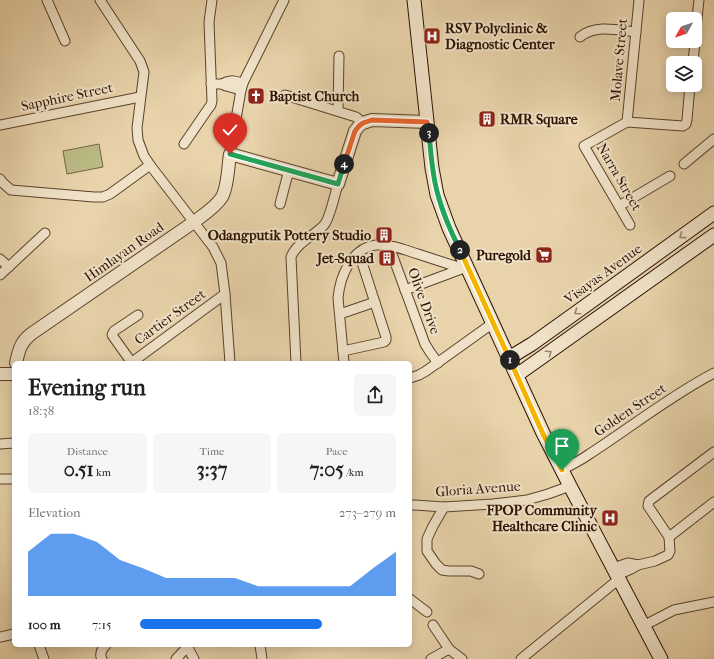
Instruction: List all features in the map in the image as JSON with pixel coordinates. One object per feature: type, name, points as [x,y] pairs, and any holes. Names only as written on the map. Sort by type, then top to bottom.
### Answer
[{"type":"main road","points":[[414,0],[432,168],[438,194],[449,228],[465,268],[517,375],[543,434],[643,626],[662,659]]},
{"type":"main road","name":"Visayas Avenue","points":[[509,358],[569,318],[714,213]]},
{"type":"main road","points":[[517,375],[714,235]]},
{"type":"main road","points":[[641,266],[652,280]]},
{"type":"street","points":[[47,0],[65,41]]},
{"type":"street","points":[[100,0],[140,61],[144,72],[137,128],[138,140],[142,151],[150,165],[213,247],[221,263],[230,361]]},
{"type":"street","points":[[184,144],[211,105],[212,101],[209,22],[212,0]]},
{"type":"street","points":[[284,0],[242,87],[230,154],[338,184]]},
{"type":"street","name":"Molave Street","points":[[627,122],[638,0]]},
{"type":"street","points":[[698,12],[699,0]]},
{"type":"street","points":[[580,37],[588,31],[597,29],[636,32]]},
{"type":"street","points":[[338,111],[339,56]]},
{"type":"street","points":[[211,84],[242,87]]},
{"type":"street","points":[[627,122],[683,126],[686,124],[687,120],[689,92]]},
{"type":"street","points":[[285,95],[356,117],[363,123]]},
{"type":"street","name":"Sapphire Street","points":[[0,125],[140,97]]},
{"type":"street","points":[[296,361],[291,257],[293,251],[298,246],[322,227],[327,221],[355,131],[363,123],[372,120],[427,122]]},
{"type":"street","name":"Narra Street","points":[[627,122],[584,146],[630,225]]},
{"type":"street","points":[[684,164],[714,140]]},
{"type":"street","name":"Himlayan Road","points":[[16,361],[20,346],[31,334],[194,222],[215,205],[222,197],[225,187],[230,154]]},
{"type":"street","points":[[0,178],[11,190],[103,197],[110,194],[150,165]]},
{"type":"street","points":[[280,204],[289,170]]},
{"type":"street","points":[[619,206],[670,176]]},
{"type":"street","points":[[0,275],[45,233]]},
{"type":"street","points":[[344,361],[338,298],[339,289],[345,270],[358,253],[375,245],[389,246],[465,268]]},
{"type":"street","name":"Olive Drive","points":[[389,246],[425,344],[438,363]]},
{"type":"street","points":[[343,351],[384,342],[386,340],[358,253]]},
{"type":"street","points":[[0,259],[9,267]]},
{"type":"street","points":[[405,290],[465,268]]},
{"type":"street","name":"Cartier Street","points":[[134,361],[225,294]]},
{"type":"street","points":[[340,314],[375,302]]},
{"type":"street","points":[[130,361],[112,335],[138,315]]},
{"type":"street","points":[[412,377],[438,363],[492,323]]},
{"type":"street","name":"Golden Street","points":[[562,470],[587,456],[670,399],[714,373]]},
{"type":"street","points":[[0,374],[12,374]]},
{"type":"street","points":[[0,444],[12,443]]},
{"type":"street","points":[[521,659],[628,564],[638,565],[655,561],[668,555],[670,551],[669,537],[648,506],[649,501],[714,452]]},
{"type":"street","points":[[0,479],[12,479]]},
{"type":"street","name":"Gloria Avenue","points":[[412,505],[444,507],[527,500],[570,486]]},
{"type":"street","points":[[669,537],[714,502]]},
{"type":"street","points":[[444,507],[427,539],[428,551],[436,564],[442,570],[470,571],[479,574]]},
{"type":"street","points":[[412,601],[427,612]]},
{"type":"street","points":[[643,626],[674,610],[714,602]]},
{"type":"street","points":[[433,625],[449,649],[462,659]]},
{"type":"street","points":[[0,637],[12,634]]},
{"type":"street","points":[[39,647],[44,659]]},
{"type":"street","points":[[102,659],[101,652],[105,647]]},
{"type":"street","points":[[176,659],[187,647]]},
{"type":"street","points":[[188,647],[194,659]]},
{"type":"street","points":[[260,647],[262,659]]},
{"type":"street","points":[[431,659],[449,649]]},
{"type":"green space","points":[[99,144],[103,167],[67,174],[63,151]]},
{"type":"place","name":"RSV Polyclinic & Diagnostic Center","points":[[432,36]]},
{"type":"place","name":"Baptist Church","points":[[256,96]]},
{"type":"place","name":"RMR Square","points":[[487,119]]},
{"type":"place","name":"Odangputik Pottery Studio","points":[[384,235]]},
{"type":"place","name":"Puregold","points":[[544,255]]},
{"type":"place","name":"Jet-Squad","points":[[387,258]]},
{"type":"place","name":"FPOP Community Healthcare Clinic","points":[[610,518]]},
{"type":"route","points":[[230,154],[338,184],[355,131],[363,123],[372,120],[421,123],[427,122],[432,168],[438,194],[449,228],[468,266],[492,323],[543,434],[562,470]]}]
